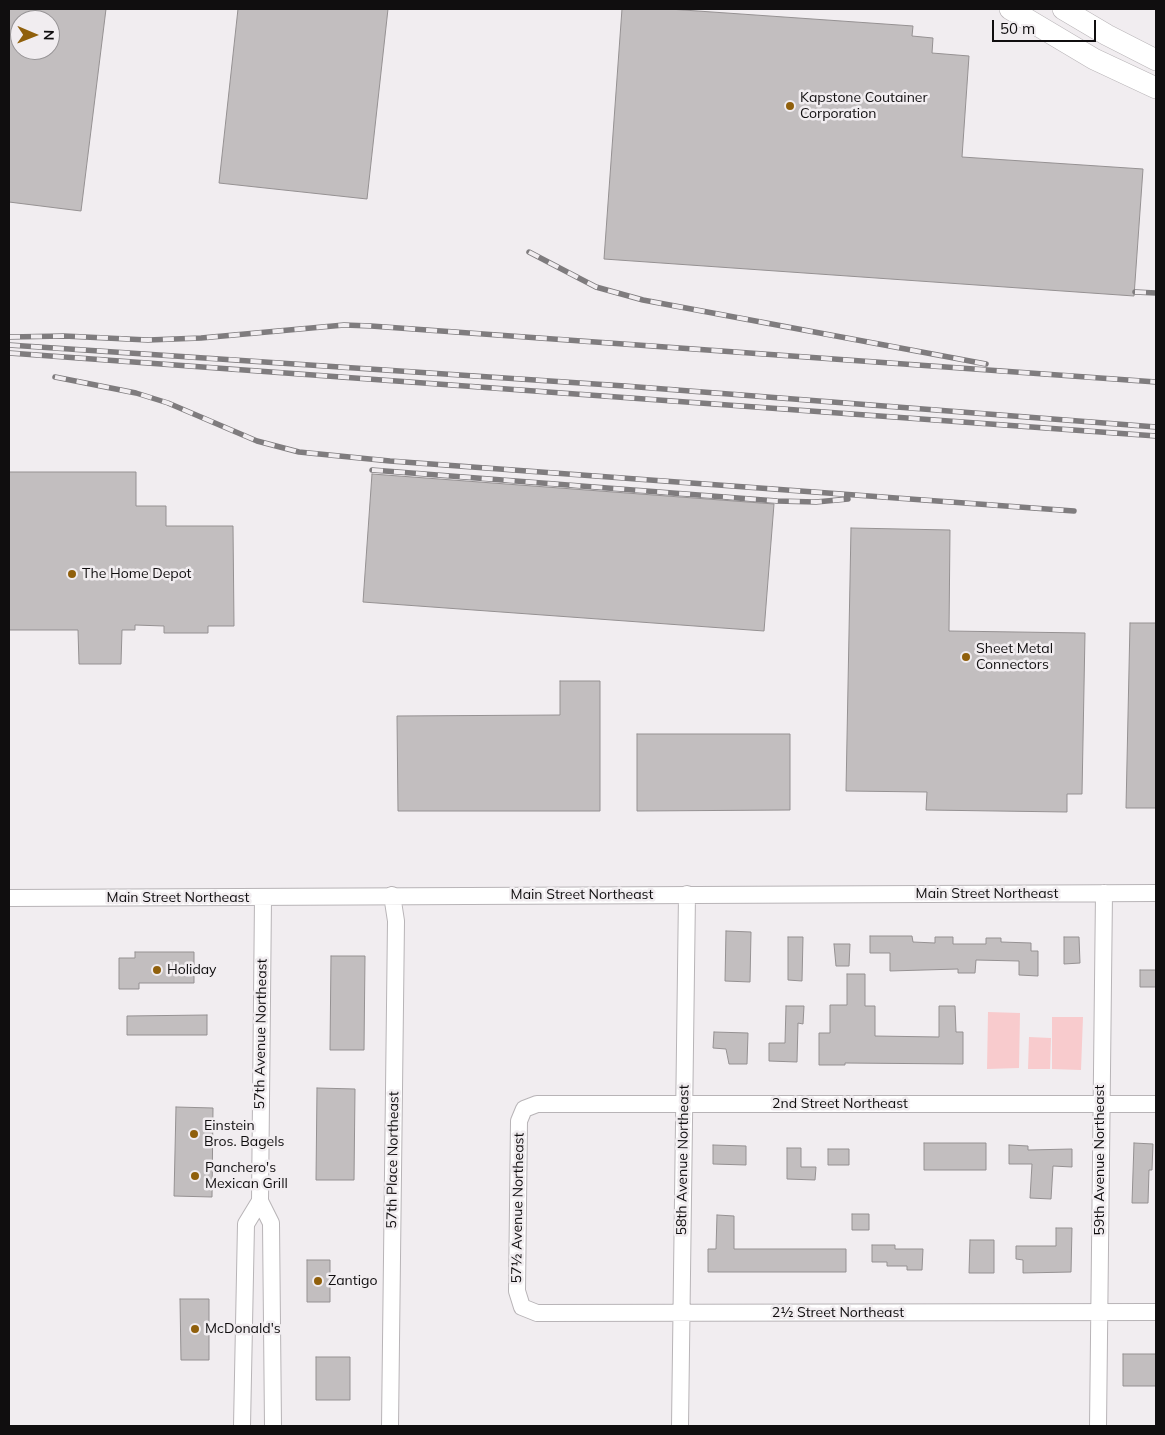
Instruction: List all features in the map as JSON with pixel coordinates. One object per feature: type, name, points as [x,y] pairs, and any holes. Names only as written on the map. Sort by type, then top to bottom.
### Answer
[{"type":"main road","points":[[1010,9],[1094,59],[1156,88]]},
{"type":"main road","points":[[1063,9],[1107,35],[1156,60]]},
{"type":"street","name":"Main Street Northeast","points":[[9,898],[1156,893]]},
{"type":"street","name":"58th Avenue Northeast","points":[[680,1426],[687,894]]},
{"type":"street","name":"59th Avenue Northeast","points":[[1098,1426],[1104,894]]},
{"type":"street","name":"57th Place Northeast","points":[[390,1426],[396,921],[392,895]]},
{"type":"street","name":"57th Avenue Northeast","points":[[262,898],[260,1201],[271,1223],[273,1426]]},
{"type":"street","name":"2nd Street Northeast","points":[[524,1109],[537,1104],[1156,1104]]},
{"type":"street","name":"57½ Avenue Northeast","points":[[522,1307],[517,1291],[519,1121],[524,1109]]},
{"type":"street","points":[[242,1426],[246,1224],[260,1201]]},
{"type":"street","name":"2½ Street Northeast","points":[[522,1307],[537,1313],[1156,1312]]},
{"type":"shaded area","points":[[988,1012],[1020,1013],[1019,1068],[987,1069]]},
{"type":"shaded area","points":[[1052,1017],[1083,1017],[1081,1070],[1052,1069]]},
{"type":"shaded area","points":[[1029,1037],[1051,1038],[1050,1069],[1028,1069]]},
{"type":"building","points":[[9,9],[106,9],[81,211],[9,202]]},
{"type":"building","points":[[238,9],[388,9],[367,199],[219,183]]},
{"type":"building","name":"Kapstone Coutainer Corporation","points":[[622,9],[669,9],[913,26],[912,36],[933,38],[932,53],[969,56],[962,157],[1143,169],[1134,296],[604,259]]},
{"type":"building","name":"The Home Depot","points":[[9,472],[136,472],[136,506],[166,506],[166,526],[233,526],[234,626],[208,626],[208,633],[164,633],[164,626],[135,625],[135,630],[122,630],[121,664],[79,664],[78,630],[9,630]]},
{"type":"building","points":[[372,474],[774,504],[764,631],[363,602]]},
{"type":"building","name":"Sheet Metal Connectors","points":[[851,528],[950,530],[949,631],[1085,633],[1082,794],[1067,794],[1067,812],[926,810],[927,792],[846,791]]},
{"type":"building","points":[[1130,623],[1156,623],[1156,808],[1126,808]]},
{"type":"building","points":[[560,681],[600,681],[600,811],[398,811],[397,716],[560,715]]},
{"type":"building","points":[[637,734],[790,734],[790,810],[637,811]]},
{"type":"building","points":[[726,931],[751,932],[750,982],[725,981]]},
{"type":"building","points":[[870,936],[912,936],[913,942],[935,943],[935,937],[953,937],[953,944],[986,944],[986,938],[1001,938],[1001,942],[1031,943],[1031,951],[1038,951],[1038,976],[1019,975],[1019,961],[976,960],[975,973],[958,973],[958,969],[890,971],[890,953],[870,953]]},
{"type":"building","points":[[788,937],[803,937],[802,981],[788,980]]},
{"type":"building","points":[[1064,937],[1079,937],[1080,963],[1064,964]]},
{"type":"building","points":[[834,944],[850,944],[849,966],[836,966]]},
{"type":"building","name":"Holiday","points":[[135,952],[194,952],[194,983],[139,983],[139,989],[119,989],[119,958],[135,958]]},
{"type":"building","points":[[331,956],[365,956],[364,1050],[330,1050]]},
{"type":"building","points":[[1140,970],[1156,970],[1156,987],[1140,987]]},
{"type":"building","points":[[847,974],[865,974],[865,1006],[875,1006],[875,1036],[939,1037],[939,1006],[955,1006],[956,1032],[963,1032],[963,1064],[845,1063],[845,1065],[819,1065],[819,1033],[830,1033],[830,1005],[847,1005]]},
{"type":"building","points":[[786,1006],[804,1006],[803,1024],[798,1023],[797,1062],[769,1061],[769,1043],[785,1043]]},
{"type":"building","points":[[207,1015],[207,1035],[127,1035],[127,1016]]},
{"type":"building","points":[[714,1032],[748,1033],[747,1064],[729,1064],[726,1049],[713,1048]]},
{"type":"building","points":[[317,1088],[355,1089],[354,1180],[316,1180]]},
{"type":"building","points":[[176,1107],[213,1108],[212,1197],[174,1196]]},
{"type":"building","points":[[924,1143],[986,1143],[986,1170],[924,1170]]},
{"type":"building","points":[[1134,1143],[1153,1144],[1152,1170],[1149,1170],[1148,1203],[1132,1203]]},
{"type":"building","points":[[713,1145],[746,1146],[746,1165],[713,1164]]},
{"type":"building","points":[[1009,1145],[1028,1146],[1028,1150],[1072,1149],[1072,1167],[1053,1166],[1051,1199],[1030,1198],[1032,1164],[1009,1164]]},
{"type":"building","points":[[787,1148],[801,1148],[801,1167],[816,1167],[815,1180],[787,1179]]},
{"type":"building","points":[[828,1149],[849,1149],[849,1165],[828,1165]]},
{"type":"building","points":[[852,1214],[869,1214],[869,1230],[852,1230]]},
{"type":"building","points":[[717,1215],[734,1216],[734,1249],[846,1249],[846,1272],[708,1272],[708,1249],[716,1249]]},
{"type":"building","points":[[1056,1228],[1072,1228],[1071,1272],[1023,1273],[1023,1260],[1016,1259],[1016,1246],[1056,1246]]},
{"type":"building","points":[[970,1240],[994,1240],[994,1273],[969,1273]]},
{"type":"building","points":[[872,1245],[895,1245],[895,1249],[923,1249],[922,1270],[907,1270],[907,1266],[887,1266],[887,1262],[872,1262]]},
{"type":"building","name":"Zantigo","points":[[307,1260],[330,1260],[330,1302],[307,1302]]},
{"type":"building","name":"McDonald's","points":[[180,1299],[209,1299],[209,1360],[181,1360]]},
{"type":"building","points":[[1123,1354],[1156,1354],[1156,1386],[1123,1386]]},
{"type":"building","points":[[316,1357],[350,1357],[350,1400],[316,1400]]},
{"type":"railway","points":[[529,252],[596,287],[643,300],[986,364]]},
{"type":"railway","points":[[1135,292],[1156,293]]},
{"type":"railway","points":[[9,337],[64,336],[148,340],[201,338],[344,325],[371,326],[1156,382]]},
{"type":"railway","points":[[9,345],[625,386],[1156,427]]},
{"type":"railway","points":[[9,353],[1156,436]]},
{"type":"railway","points":[[55,377],[136,393],[168,403],[257,441],[299,452],[390,461],[1074,511]]},
{"type":"railway","points":[[372,470],[777,501],[816,502],[848,499]]},
{"type":"place","name":"Kapstone Coutainer Corporation","points":[[790,106]]},
{"type":"place","name":"The Home Depot","points":[[72,574]]},
{"type":"place","name":"Sheet Metal Connectors","points":[[966,657]]},
{"type":"place","name":"Holiday","points":[[157,970]]},
{"type":"place","name":"Einstein Bros. Bagels","points":[[194,1134]]},
{"type":"place","name":"Panchero's Mexican Grill","points":[[195,1176]]},
{"type":"place","name":"Zantigo","points":[[318,1281]]},
{"type":"place","name":"McDonald's","points":[[195,1329]]}]
